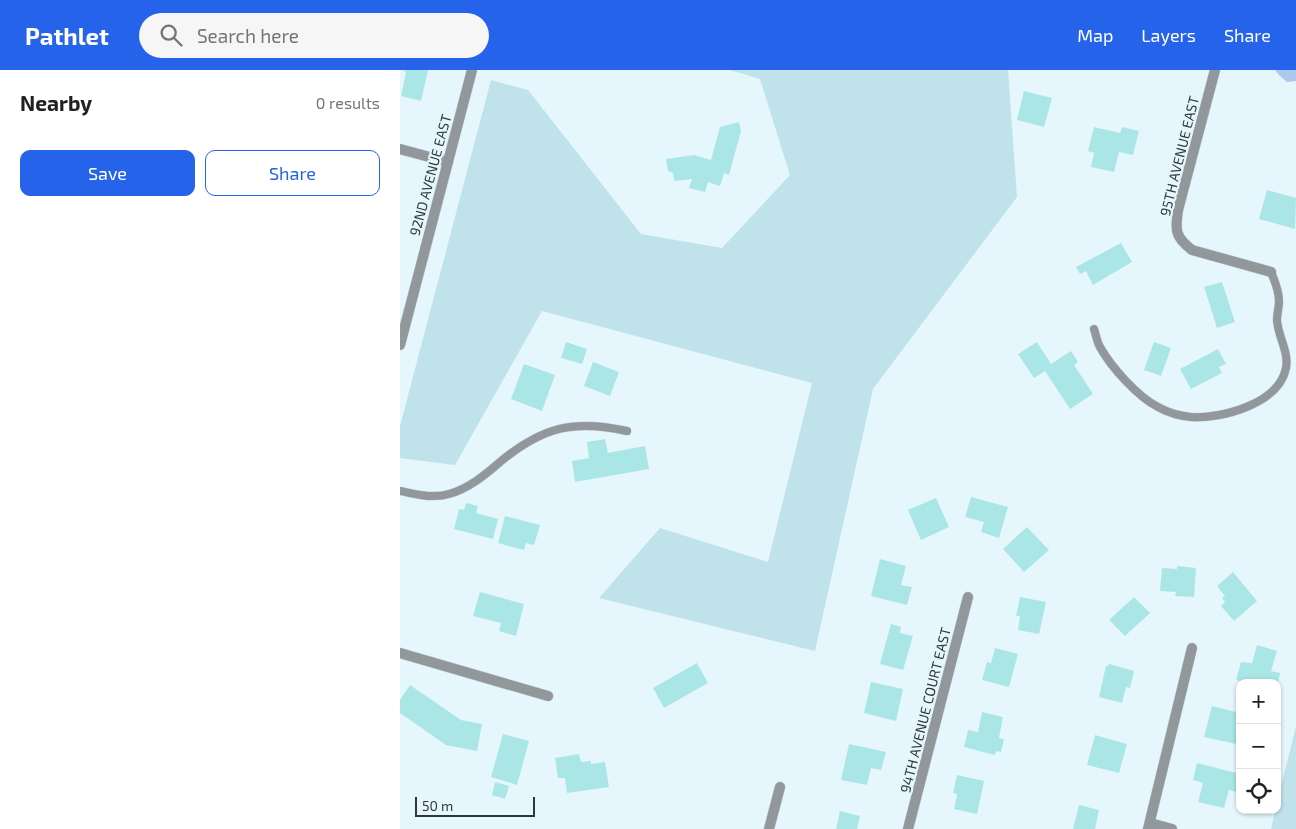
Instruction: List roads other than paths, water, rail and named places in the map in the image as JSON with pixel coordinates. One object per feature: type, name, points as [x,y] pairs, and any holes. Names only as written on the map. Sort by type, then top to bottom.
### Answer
[{"type":"street","name":"92ND AVENUE EAST","points":[[400,345],[472,70]]},
{"type":"street","name":"95TH AVENUE EAST","points":[[1215,70],[1178,210],[1177,234],[1192,250],[1271,272]]},
{"type":"street","points":[[400,150],[448,162]]},
{"type":"street","name":"94TH AVENUE COURT EAST","points":[[908,829],[968,597]]},
{"type":"street","points":[[1172,829],[1149,826],[1192,648]]},
{"type":"street","points":[[400,653],[548,696]]},
{"type":"street","points":[[769,829],[780,787]]},
{"type":"lane","points":[[1094,329],[1100,346],[1112,364],[1128,383],[1157,407],[1191,417],[1240,410],[1272,392],[1285,373],[1286,351],[1277,321],[1279,300],[1277,286],[1271,272]]},
{"type":"lane","points":[[400,491],[427,497],[449,494],[472,484],[512,452],[528,442],[574,425],[593,425],[627,431]]},
{"type":"water","points":[[1275,70],[1296,70],[1296,81],[1287,82]]}]
